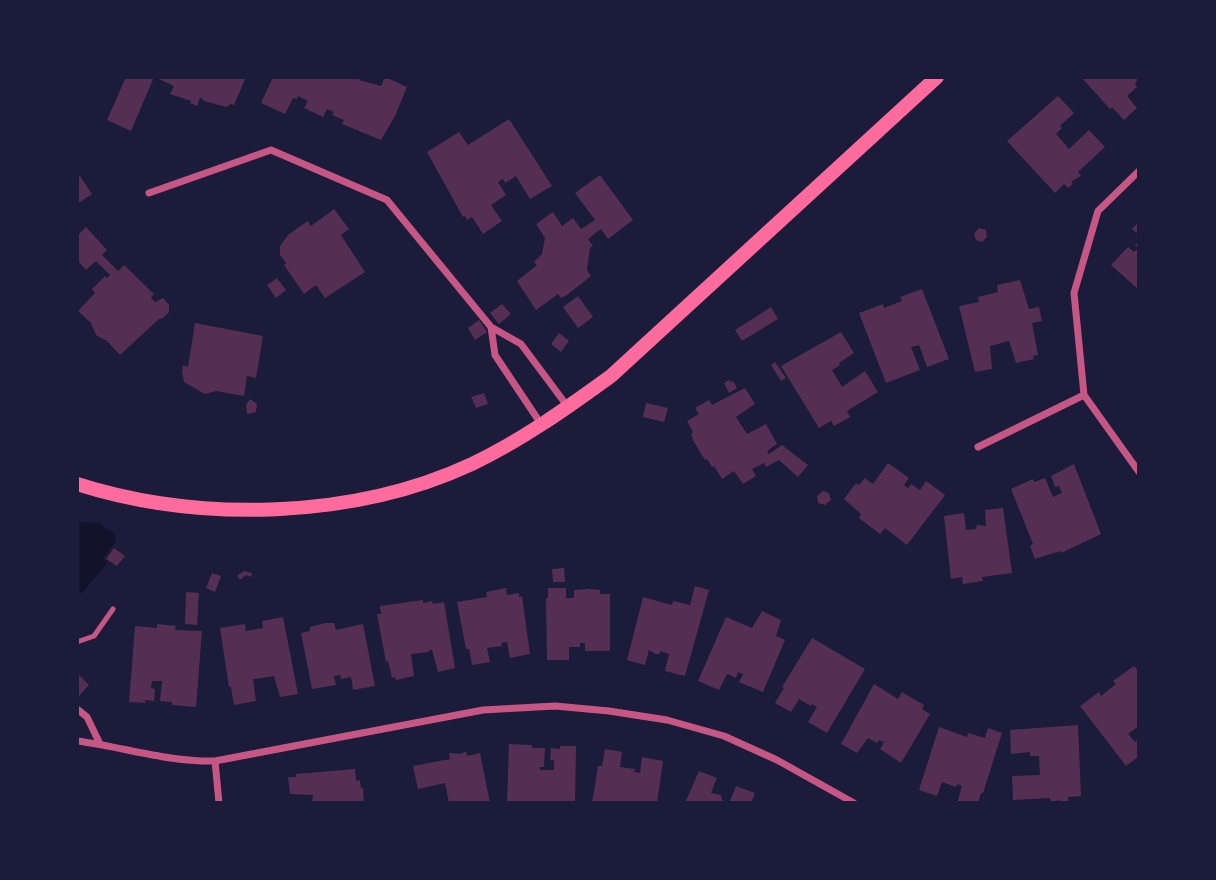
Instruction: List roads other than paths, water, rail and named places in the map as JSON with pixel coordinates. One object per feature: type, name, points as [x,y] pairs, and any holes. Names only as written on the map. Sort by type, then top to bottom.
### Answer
[{"type":"main road","points":[[77,484],[148,503],[243,510],[289,509],[371,496],[434,479],[505,447],[569,407],[611,376],[937,77]]},
{"type":"street","points":[[149,193],[271,150],[387,200],[491,327],[521,344],[569,407]]},
{"type":"street","points":[[1139,172],[1098,211],[1074,293],[1084,395],[1139,472]]},
{"type":"street","points":[[491,327],[495,355],[541,424]]},
{"type":"street","points":[[978,447],[1084,395]]},
{"type":"street","points":[[77,741],[189,762],[215,761],[482,710],[555,706],[667,720],[724,736],[777,760],[854,803]]},
{"type":"street","points":[[77,709],[87,717],[100,744]]},
{"type":"street","points":[[215,761],[219,803]]},
{"type":"lane","points":[[77,642],[94,636],[113,609]]}]
